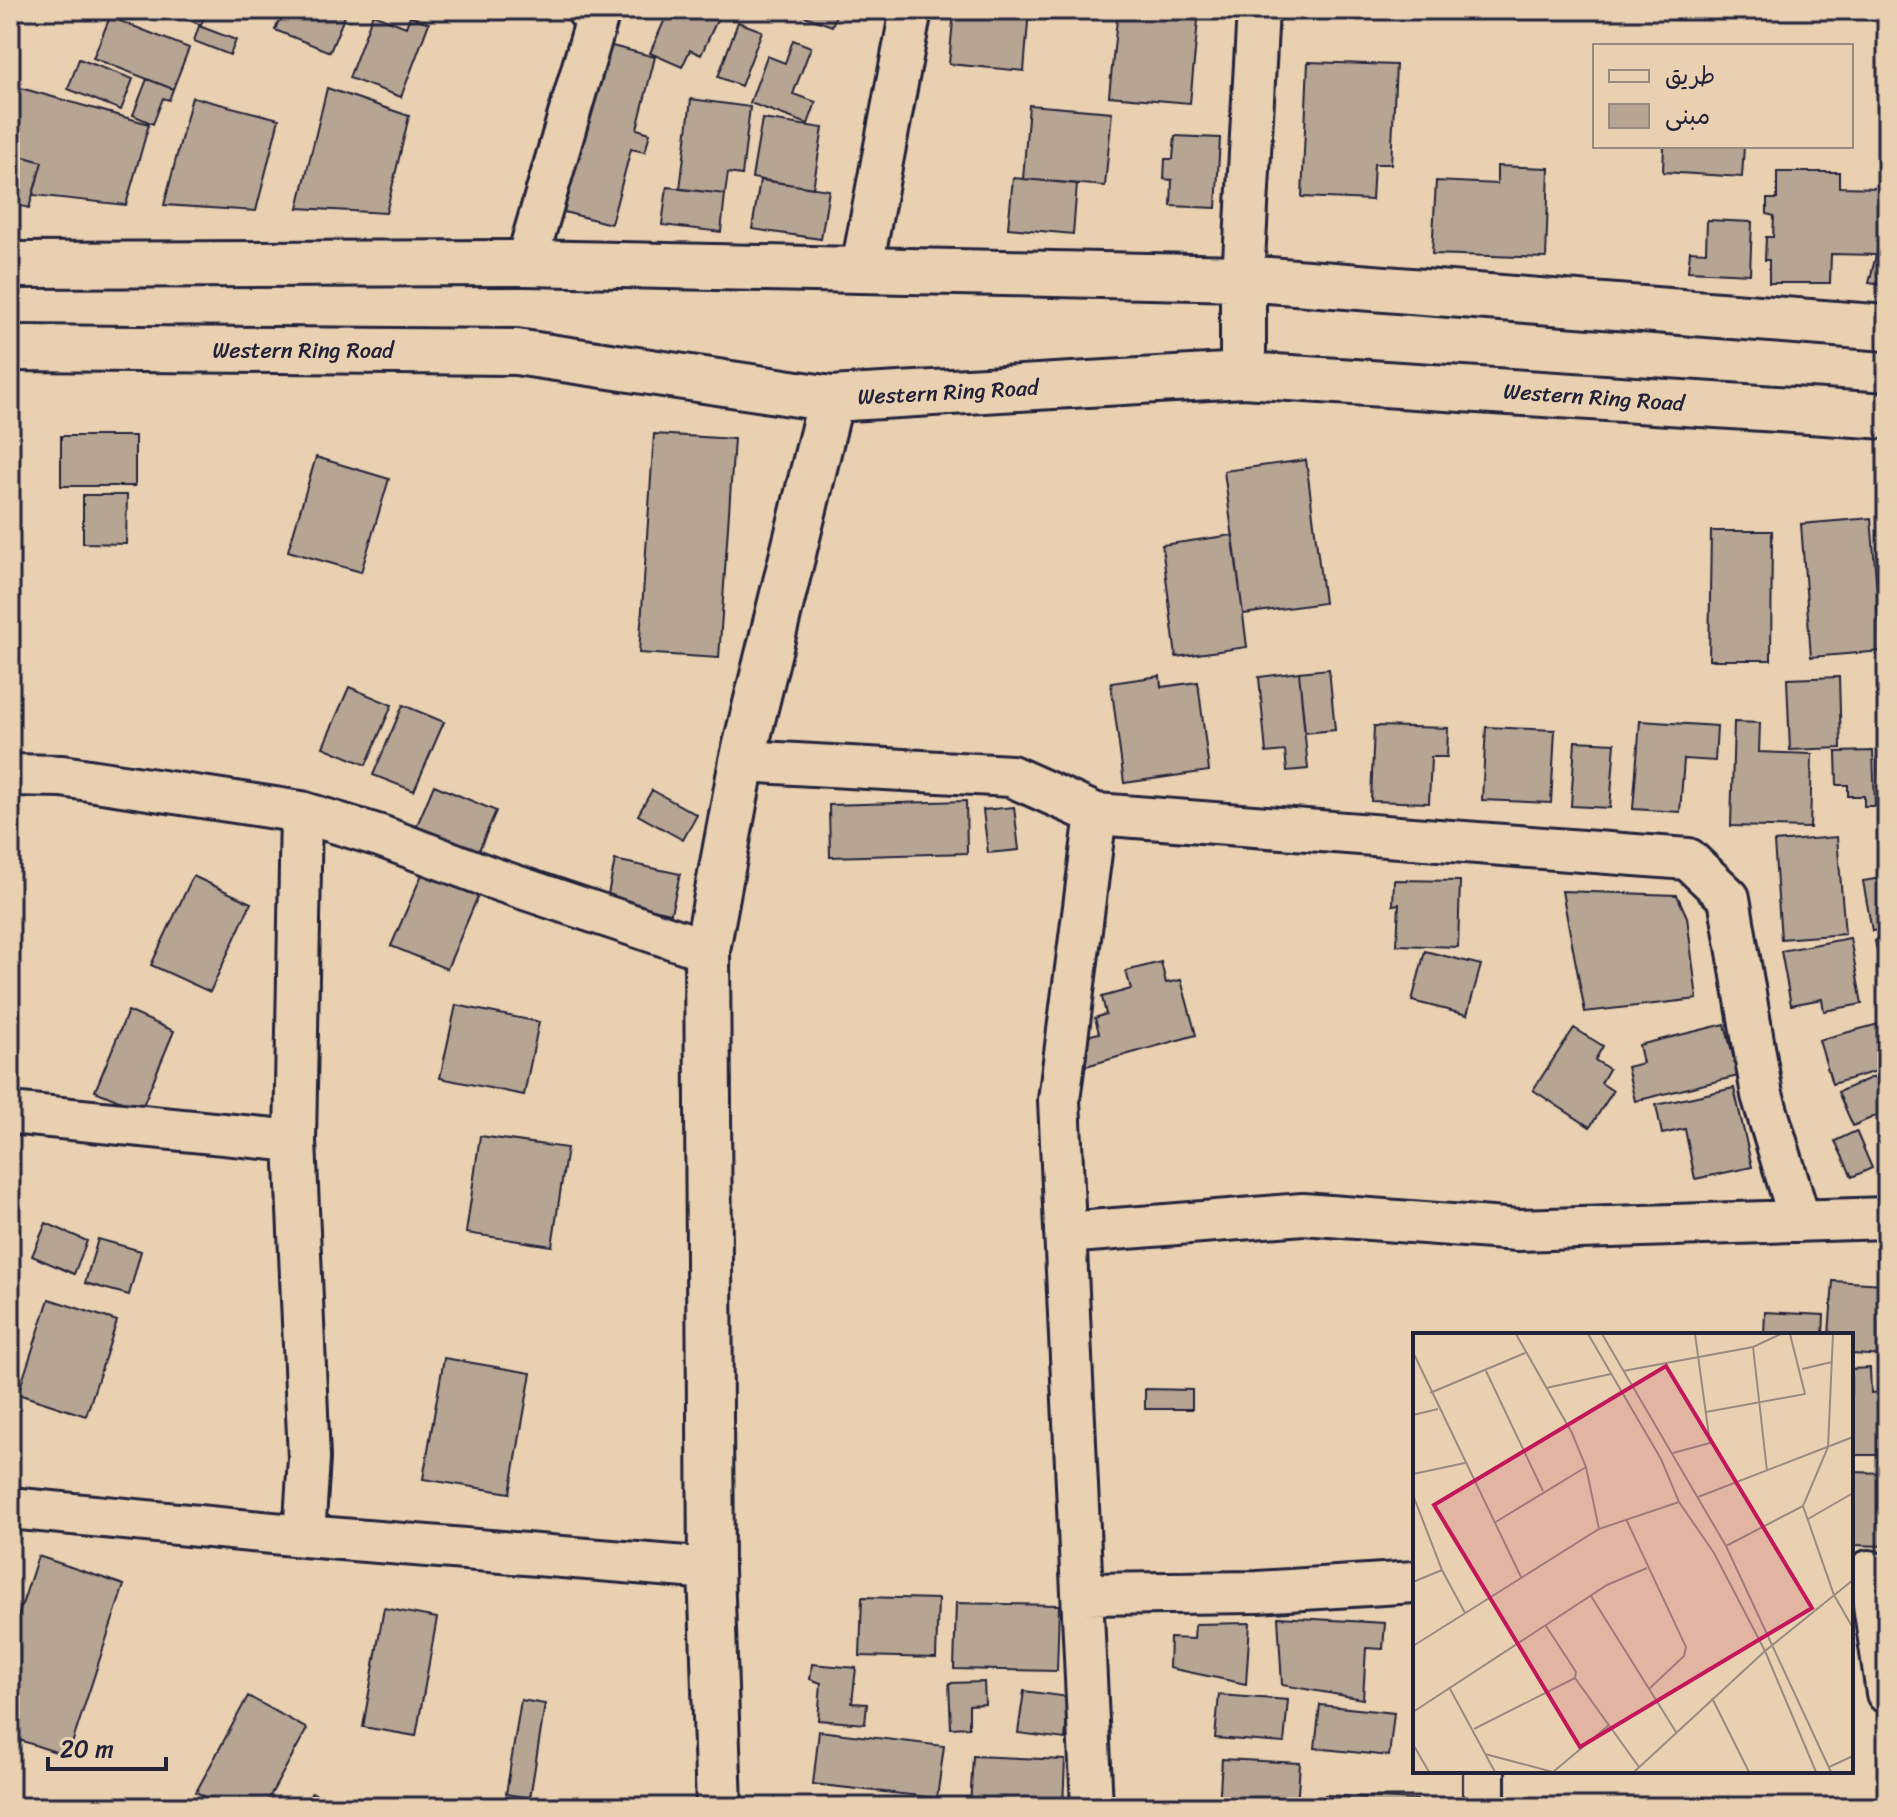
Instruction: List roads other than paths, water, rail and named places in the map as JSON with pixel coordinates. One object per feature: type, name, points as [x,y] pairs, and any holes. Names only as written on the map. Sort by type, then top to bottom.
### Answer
[{"type":"main road","points":[[10,265],[526,263],[1243,278],[1887,328]]},
{"type":"main road","points":[[1243,278],[1243,375]]},
{"type":"main road","name":"Western Ring Road","points":[[10,348],[516,352],[831,399],[1243,375],[1887,416]]},
{"type":"main road","points":[[719,1807],[711,1569],[707,950],[742,761],[831,399]]},
{"type":"street","points":[[526,263],[598,15],[587,10]]},
{"type":"street","points":[[861,272],[911,10]]},
{"type":"street","points":[[1243,278],[1258,10]]},
{"type":"street","points":[[742,761],[1011,776],[1096,814],[1688,859],[1729,898],[1762,1095],[1800,1221]]},
{"type":"street","points":[[10,775],[62,776],[301,812],[380,836],[492,878],[707,950]]},
{"type":"street","points":[[301,812],[295,1141],[309,1458],[304,1536]]},
{"type":"street","points":[[1092,1807],[1059,1100],[1096,814]]},
{"type":"street","points":[[10,1113],[295,1141]]},
{"type":"street","points":[[1065,1233],[1303,1214],[1518,1230],[1887,1218]]},
{"type":"street","points":[[10,1508],[304,1536],[711,1569]]},
{"type":"street","points":[[1869,1570],[1887,1693]]},
{"type":"street","points":[[1082,1594],[1258,1592],[1413,1582]]},
{"type":"street","points":[[1484,1773],[1484,1807]]}]
